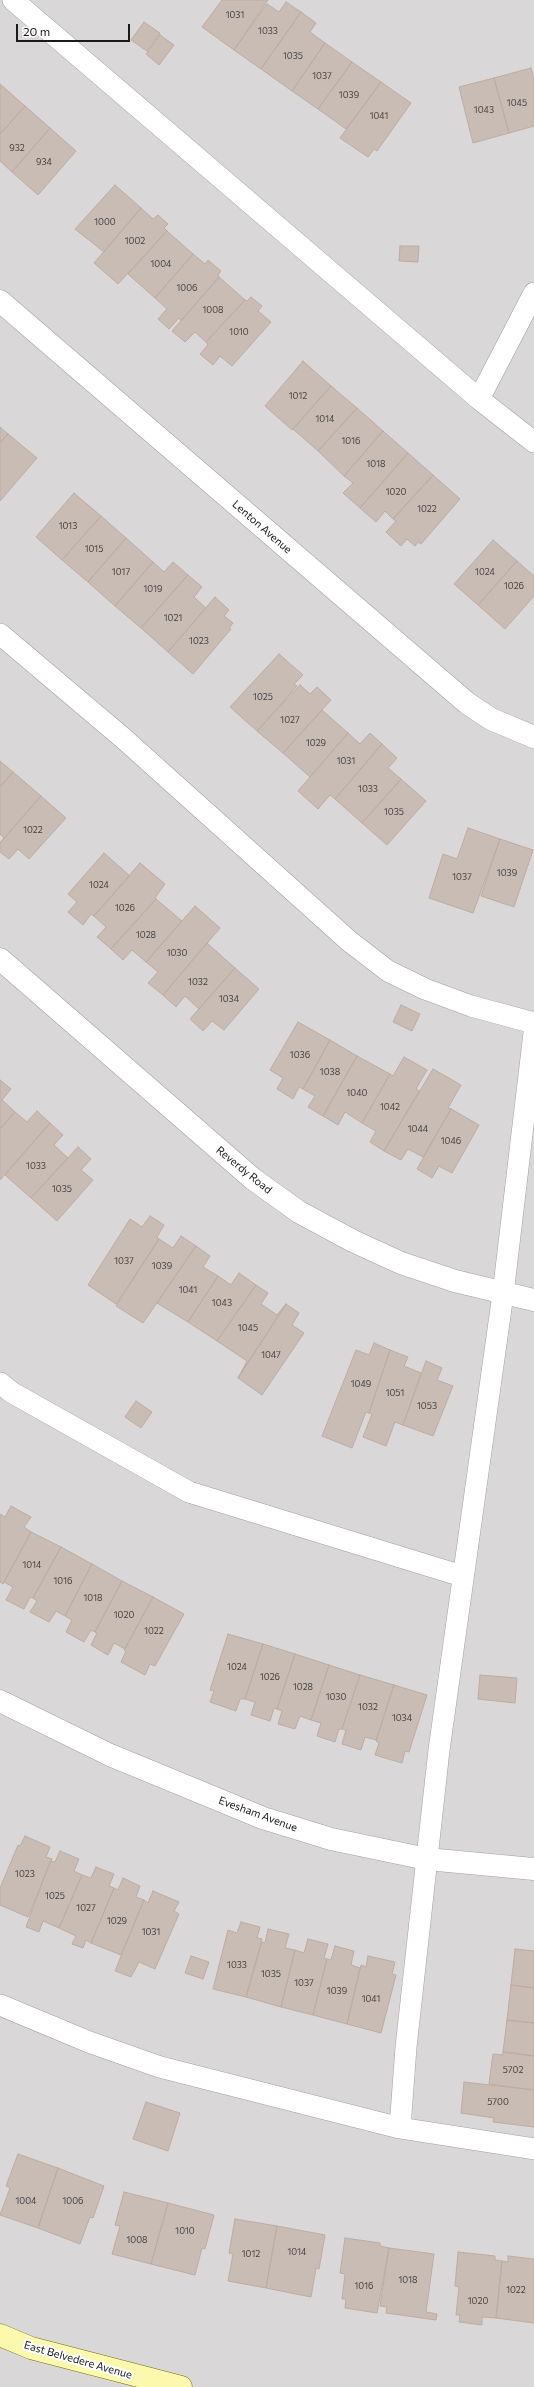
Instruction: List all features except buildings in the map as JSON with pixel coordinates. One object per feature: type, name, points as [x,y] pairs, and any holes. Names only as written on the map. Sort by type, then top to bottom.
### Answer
[{"type":"main road","name":"East Belvedere Avenue","points":[[0,2335],[31,2348],[180,2387]]},
{"type":"street","name":"Lenton Avenue","points":[[0,301],[467,703],[491,719],[534,737]]},
{"type":"street","name":"Reverdy Road","points":[[0,959],[253,1179],[299,1212],[353,1241],[401,1262],[502,1294],[534,1300]]},
{"type":"street","name":"Evesham Avenue","points":[[0,1701],[110,1755],[263,1818],[331,1839],[428,1859],[534,1869]]},
{"type":"lane","points":[[13,0],[479,398],[534,442]]},
{"type":"lane","points":[[479,398],[534,293]]},
{"type":"lane","points":[[0,634],[122,738],[349,941],[388,971],[425,989],[471,1006],[534,1023]]},
{"type":"lane","points":[[400,2128],[406,2047],[462,1576],[502,1294],[534,1033]]},
{"type":"lane","points":[[0,1383],[11,1392],[189,1492],[462,1576]]},
{"type":"lane","points":[[0,2004],[88,2042],[160,2068],[324,2111],[400,2128],[534,2149]]},
{"type":"shaded area","points":[[0,0],[534,0],[534,2387],[0,2387]]}]
